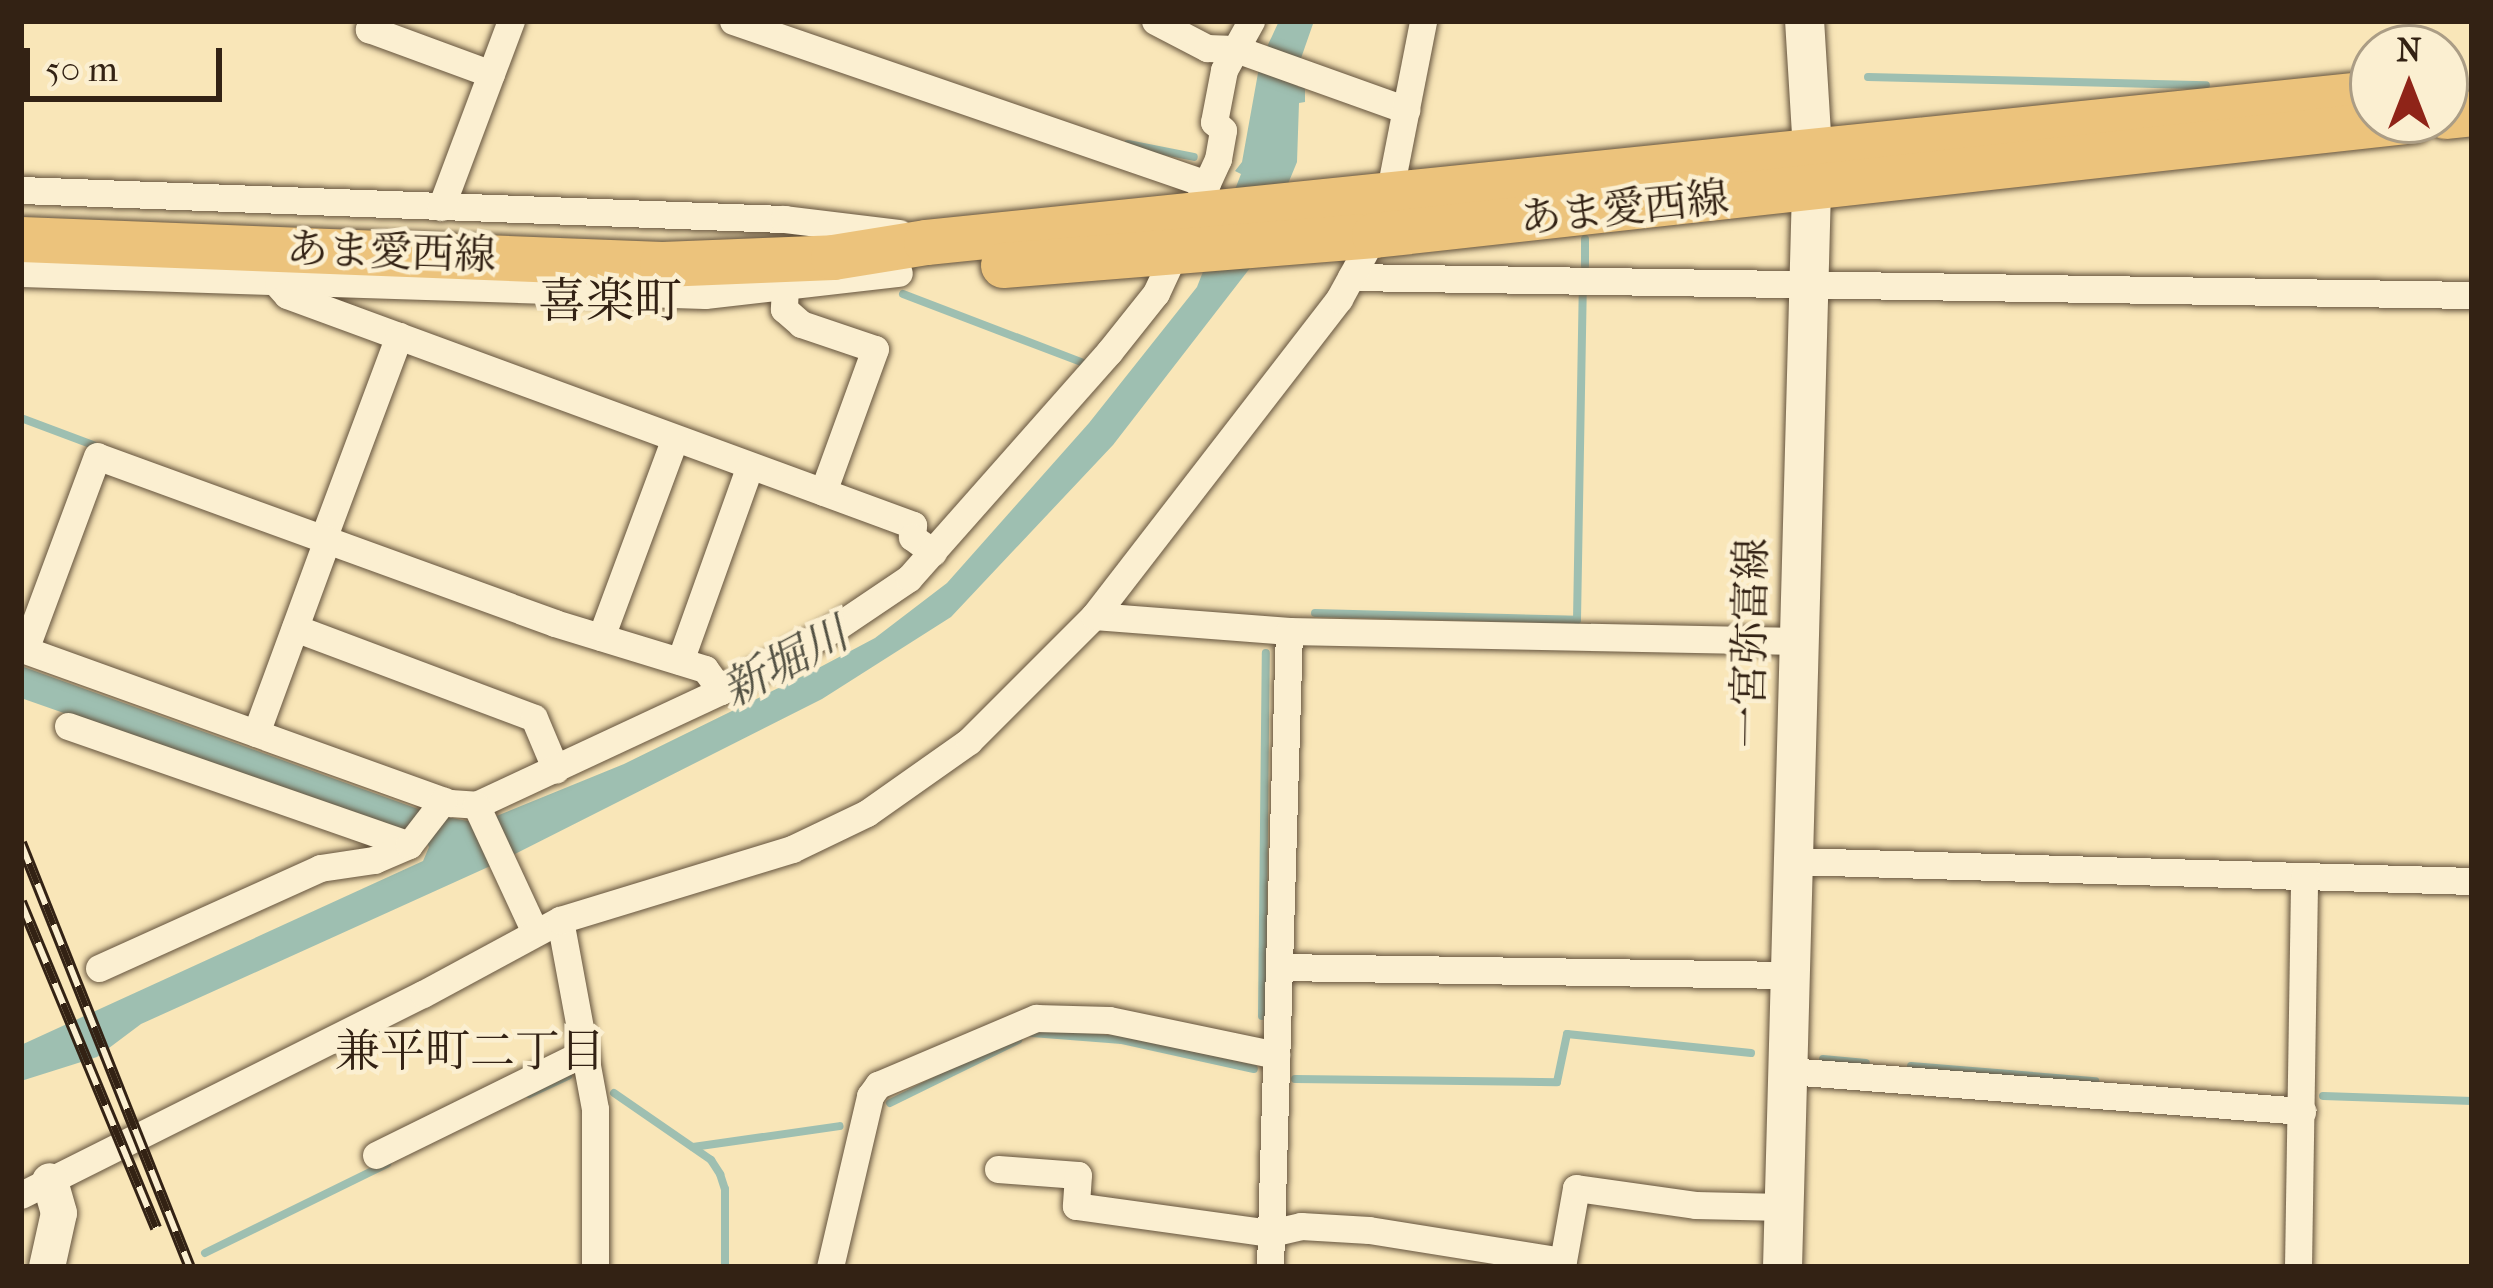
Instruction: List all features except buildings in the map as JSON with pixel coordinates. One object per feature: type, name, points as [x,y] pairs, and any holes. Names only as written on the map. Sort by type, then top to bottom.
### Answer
[{"type":"main road","name":"一宮弥富線","points":[[1782,1267],[1810,170],[1804,21]]},
{"type":"main road","name":"あま愛西線","points":[[1810,170],[2349,96]]},
{"type":"main road","name":"あま愛西線","points":[[21,239],[662,264],[833,256],[912,258],[1194,222],[1280,225],[1810,170],[2349,125]]},
{"type":"street","points":[[371,21],[368,29],[490,74]]},
{"type":"street","points":[[442,207],[512,21]]},
{"type":"street","points":[[734,21],[1194,222]]},
{"type":"street","points":[[1155,21],[1207,48],[1236,50],[1406,110]]},
{"type":"street","points":[[721,691],[706,669],[601,637],[97,456],[26,650],[440,805],[480,809],[721,691],[835,628],[909,578],[1156,293],[1194,222],[1223,130],[1214,122],[1224,70],[1251,21]]},
{"type":"street","points":[[47,1267],[58,1213],[35,1188],[423,994],[547,926],[792,849],[867,813],[969,741],[1094,616],[1351,277],[1382,215],[1423,21]]},
{"type":"street","points":[[21,190],[784,219],[897,232],[912,258],[785,287],[705,295],[21,273]]},
{"type":"street","points":[[1351,277],[2472,295]]},
{"type":"street","points":[[276,281],[287,295],[913,525],[912,537],[933,552]]},
{"type":"street","points":[[256,733],[412,286]]},
{"type":"street","points":[[785,287],[784,309],[801,323],[874,349],[823,492]]},
{"type":"street","points":[[601,637],[675,438]]},
{"type":"street","points":[[680,661],[750,466]]},
{"type":"street","points":[[1094,616],[1289,631],[1800,641]]},
{"type":"street","points":[[295,628],[534,718],[556,770]]},
{"type":"street","points":[[1270,1267],[1289,631]]},
{"type":"street","points":[[68,726],[409,845]]},
{"type":"street","points":[[99,968],[320,868],[374,860],[409,845],[440,805]]},
{"type":"street","points":[[480,809],[511,875],[547,926],[584,1052],[595,1109],[595,1267]]},
{"type":"street","points":[[1794,861],[2472,881]]},
{"type":"street","points":[[2298,1267],[2304,878]]},
{"type":"street","points":[[1279,967],[1791,975]]},
{"type":"street","points":[[830,1267],[870,1096],[878,1085],[1036,1018],[1109,1020],[1276,1055]]},
{"type":"street","points":[[376,1155],[584,1052]]},
{"type":"street","points":[[1789,1071],[2302,1111]]},
{"type":"street","points":[[998,1168],[1078,1175],[1076,1207],[1271,1233],[1301,1226],[1369,1230],[1563,1261],[1576,1188],[1695,1205],[1784,1207]]},
{"type":"shaded area","points":[[1279,21],[1314,21],[1299,64],[1298,87],[1305,87],[1305,102],[1299,103],[1297,162],[1257,259],[1113,445],[951,617],[822,699],[497,863],[141,1024],[97,1057],[21,1081],[21,1045],[423,861],[429,847],[426,840],[21,698],[21,666],[435,815],[479,823],[624,764],[809,673],[875,638],[947,583],[1089,423],[1197,287],[1241,174],[1235,171],[1242,162],[1260,62]]},
{"type":"waterway","points":[[1868,77],[2206,85]]},
{"type":"waterway","points":[[1128,144],[1194,157]]},
{"type":"waterway","points":[[1585,239],[1585,266]]},
{"type":"waterway","points":[[1315,613],[1577,620],[1583,289]]},
{"type":"waterway","points":[[903,294],[1081,362]]},
{"type":"waterway","points":[[21,418],[93,445]]},
{"type":"waterway","points":[[1262,1016],[1266,653]]},
{"type":"waterway","points":[[1032,1033],[1122,1040],[1254,1069]]},
{"type":"waterway","points":[[1295,1079],[1557,1082],[1567,1034],[1751,1053]]},
{"type":"waterway","points":[[890,1103],[1018,1040]]},
{"type":"waterway","points":[[1823,1059],[1866,1063]]},
{"type":"waterway","points":[[1911,1066],[2095,1081]]},
{"type":"waterway","points":[[529,1094],[568,1076]]},
{"type":"waterway","points":[[614,1093],[711,1160],[720,1174],[725,1189],[725,1267]]},
{"type":"waterway","points":[[2323,1096],[2472,1101]]},
{"type":"waterway","points":[[693,1147],[840,1126]]},
{"type":"waterway","points":[[205,1253],[387,1164]]},
{"type":"railway","points":[[21,843],[190,1267]]},
{"type":"railway","points":[[21,902],[156,1228]]},
{"type":"district","name":"喜楽町","points":[[610,302]]},
{"type":"district","name":"兼平町二丁目","points":[[470,1052]]},
{"type":"water label","name":"新堀川","points":[[785,663]]}]
